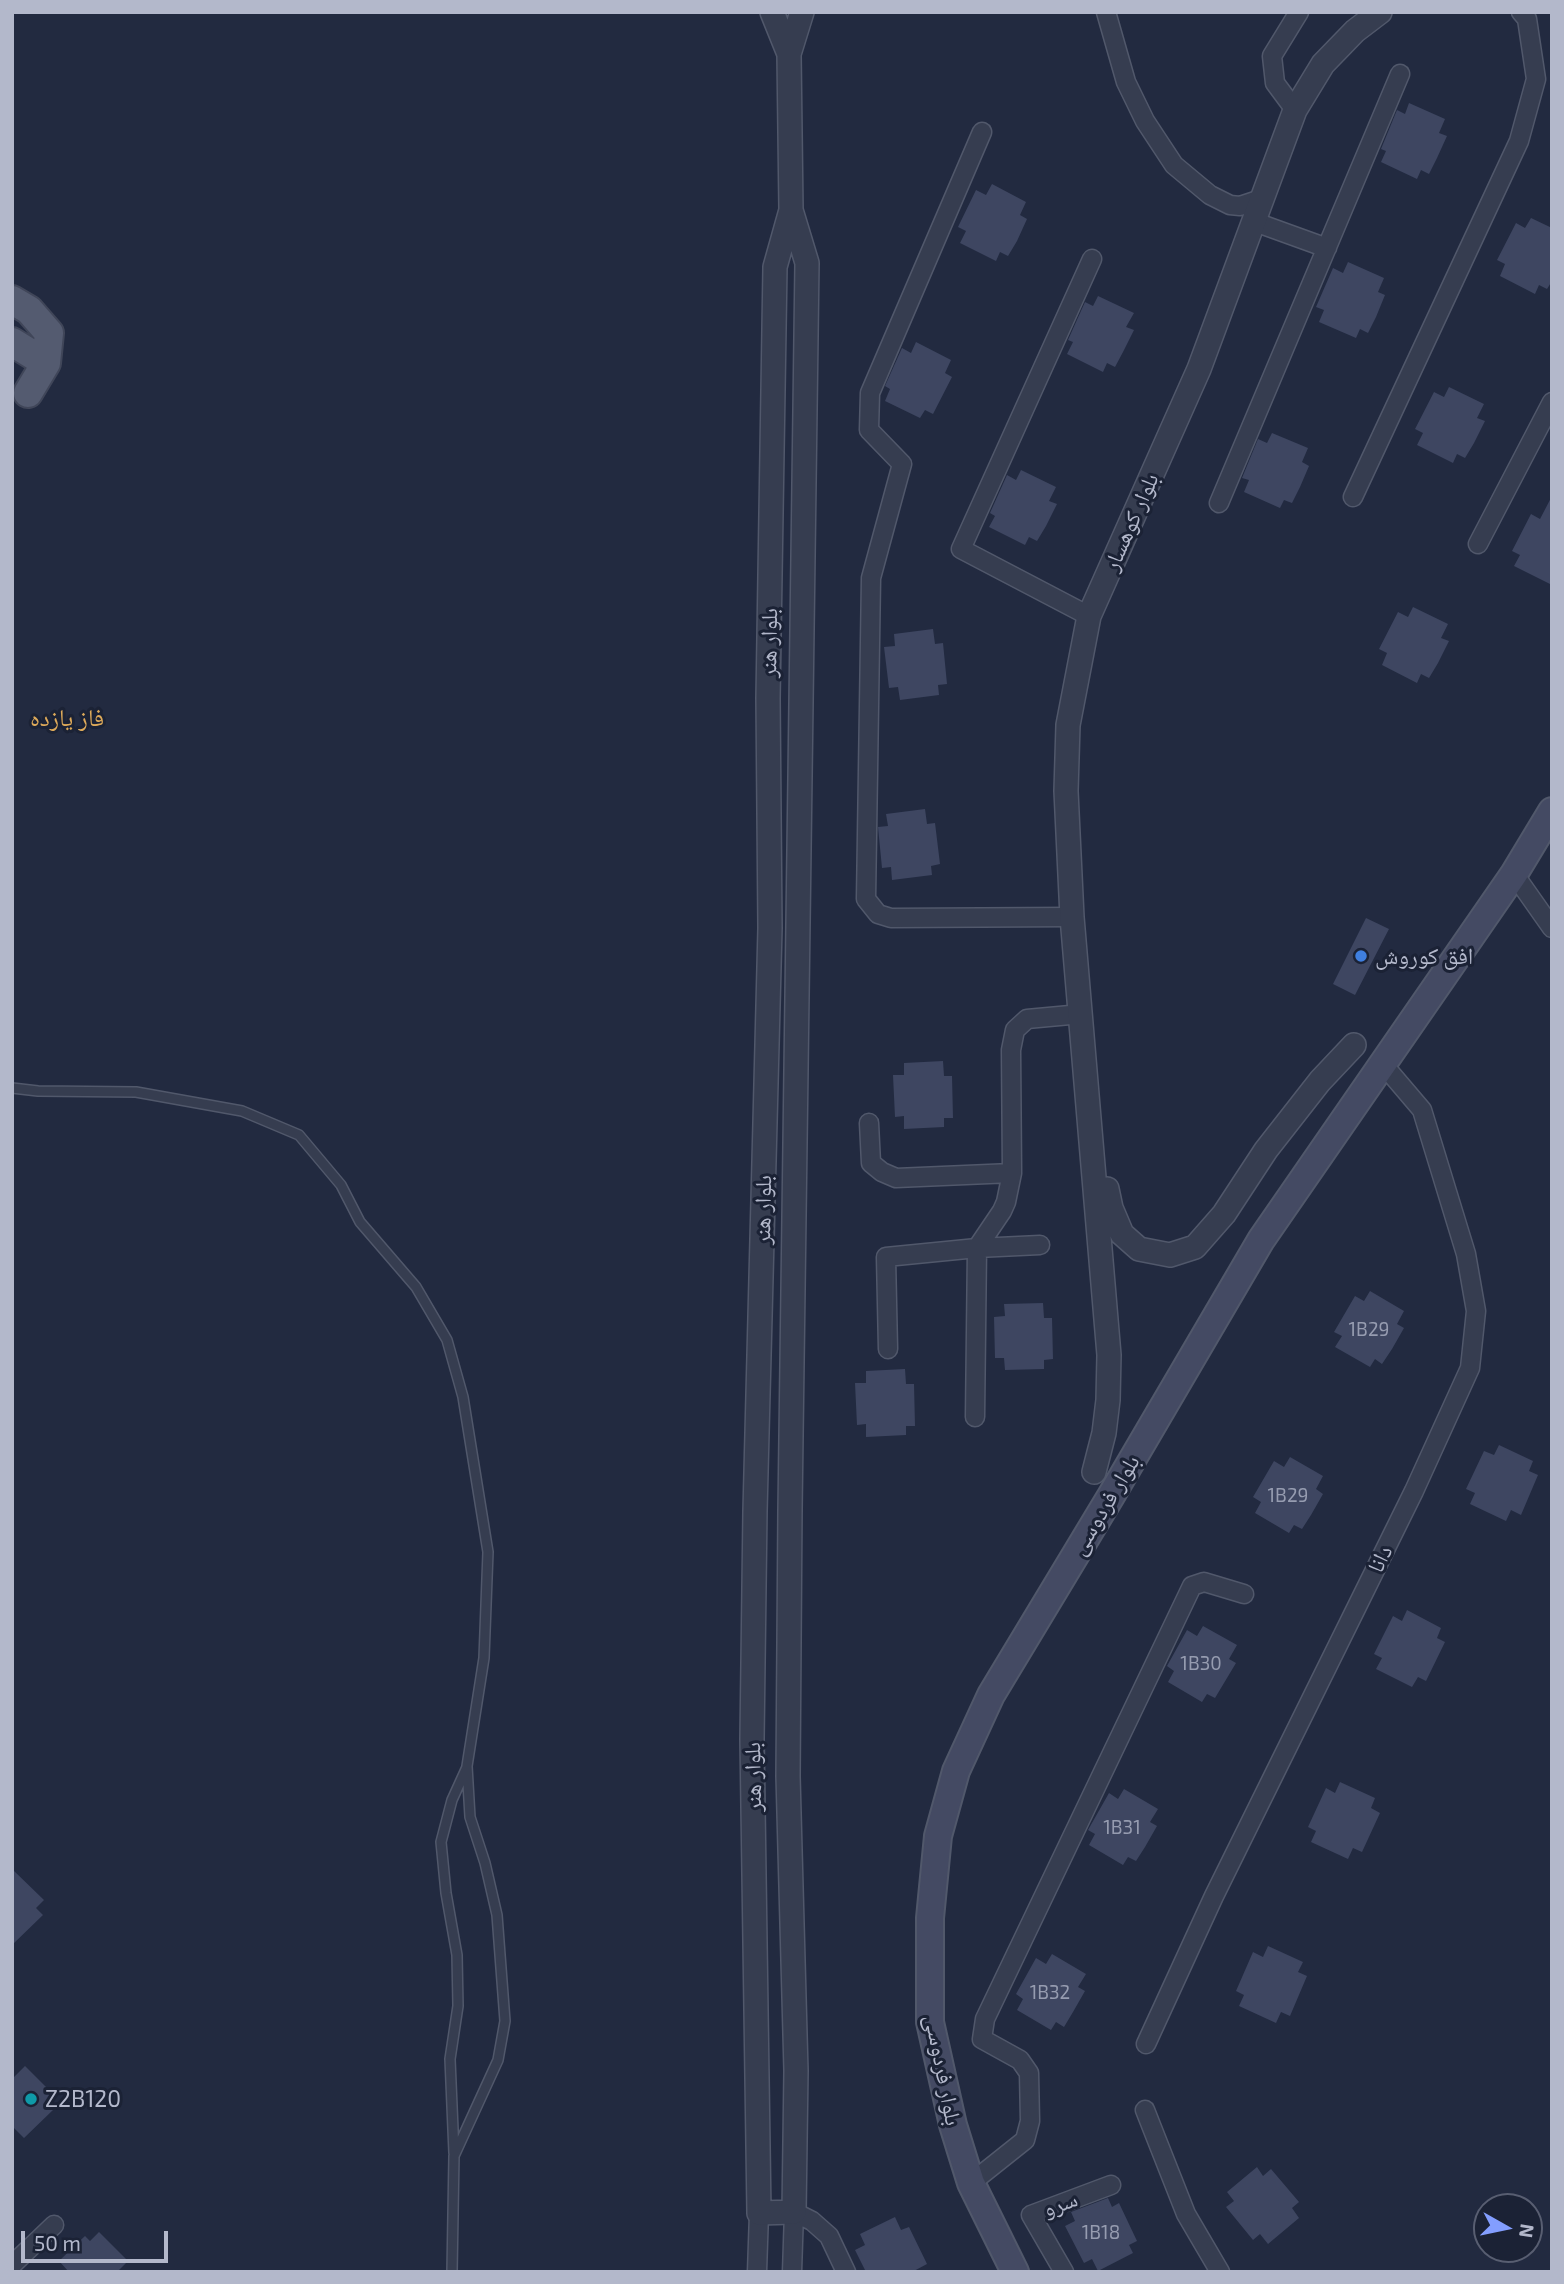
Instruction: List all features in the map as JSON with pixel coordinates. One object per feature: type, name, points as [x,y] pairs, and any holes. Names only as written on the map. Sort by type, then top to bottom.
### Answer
[{"type":"main road","points":[[12,300],[29,310],[49,333],[46,363],[18,393]]},
{"type":"main road","points":[[12,342],[46,363]]},
{"type":"main road","name":"بلوار فردوسی","points":[[1015,2272],[971,2183],[953,2125],[930,2022],[930,1918],[938,1836],[956,1771],[990,1695],[1111,1496],[1261,1240],[1514,874],[1552,811]]},
{"type":"street","points":[[772,12],[789,54]]},
{"type":"street","points":[[789,54],[802,12]]},
{"type":"street","points":[[1106,12],[1126,82],[1144,121],[1174,165],[1210,195],[1230,205],[1240,206],[1265,198]]},
{"type":"street","points":[[1295,110],[1275,83],[1272,56],[1299,12]]},
{"type":"street","name":"بلوار کوهسار","points":[[1088,1086],[1072,917],[1066,791],[1068,725],[1089,616],[1199,369],[1265,198],[1295,110],[1323,64],[1355,31],[1380,12]]},
{"type":"street","points":[[1353,497],[1519,141],[1536,79],[1527,19],[1521,12]]},
{"type":"street","name":"بلوار هنر","points":[[789,54],[791,210],[807,263],[788,1776],[796,2071],[794,2213]]},
{"type":"street","points":[[1219,503],[1400,74]]},
{"type":"street","points":[[982,132],[870,393],[869,430],[902,464],[871,578],[866,900],[878,914],[891,918],[1072,917]]},
{"type":"street","name":"بلوار هنر","points":[[759,2213],[752,1740],[770,928],[768,684],[775,267],[791,210]]},
{"type":"street","points":[[1255,222],[1327,248]]},
{"type":"street","points":[[1089,616],[961,549],[1092,259]]},
{"type":"street","points":[[1478,544],[1552,402]]},
{"type":"street","points":[[1514,874],[1552,928]]},
{"type":"street","points":[[975,1418],[977,1248],[1002,1211],[1012,1173],[1011,1050],[1015,1030],[1027,1019],[1081,1013]]},
{"type":"street","points":[[1088,1086],[1111,1208],[1122,1234],[1139,1250],[1170,1255],[1195,1247],[1203,1239],[1224,1214],[1281,1130],[1320,1081],[1354,1045]]},
{"type":"street","name":"دانا","points":[[1146,2044],[1214,1896],[1414,1491],[1470,1368],[1476,1311],[1466,1254],[1422,1110],[1382,1063]]},
{"type":"street","points":[[1088,1086],[1109,1355],[1104,1433],[1094,1472]]},
{"type":"street","points":[[869,1123],[871,1163],[896,1178],[1012,1173]]},
{"type":"street","points":[[888,1349],[886,1257],[1040,1245]]},
{"type":"street","points":[[971,2183],[1025,2140],[1030,2121],[1029,2073],[1020,2060],[982,2039],[985,2019],[1192,1586],[1204,1582],[1244,1594]]},
{"type":"street","points":[[1145,2109],[1186,2214],[1220,2272]]},
{"type":"street","name":"سرو","points":[[1064,2272],[1031,2215],[1111,2185]]},
{"type":"street","points":[[757,2272],[759,2213],[794,2213],[812,2221],[829,2236],[846,2272]]},
{"type":"street","points":[[792,2272],[794,2213]]},
{"type":"street","points":[[12,2265],[54,2225]]},
{"type":"lane","points":[[12,1088],[38,1091],[136,1092],[242,1111],[299,1135],[341,1185],[360,1222],[416,1287],[447,1340],[463,1396],[488,1552],[484,1658],[467,1766],[470,1817],[485,1863],[497,1915],[505,2021],[498,2060],[454,2157]]},
{"type":"lane","points":[[452,2272],[454,2157],[450,2059],[458,2006],[457,1955],[446,1893],[441,1842],[452,1800],[467,1766]]},
{"type":"building","points":[[1409,103],[1445,119],[1439,133],[1447,136],[1429,174],[1421,170],[1417,179],[1381,162],[1386,151],[1381,149],[1397,110],[1405,114]]},
{"type":"building","points":[[992,184],[1026,202],[1020,215],[1027,219],[1008,256],[1000,252],[996,261],[960,243],[966,231],[958,227],[976,190],[986,195]]},
{"type":"building","points":[[1531,218],[1552,228],[1552,281],[1547,289],[1539,285],[1535,294],[1500,276],[1505,264],[1497,260],[1516,223],[1525,228]]},
{"type":"building","points":[[1348,262],[1384,278],[1378,292],[1385,295],[1376,317],[1368,333],[1360,329],[1356,338],[1319,322],[1324,310],[1316,307],[1333,268],[1343,273]]},
{"type":"building","points":[[1098,296],[1134,313],[1126,327],[1134,330],[1123,352],[1115,367],[1107,363],[1103,372],[1067,354],[1073,342],[1068,340],[1085,302],[1093,306]]},
{"type":"building","points":[[916,342],[951,360],[945,373],[952,377],[933,414],[925,410],[920,418],[885,401],[890,389],[885,386],[902,348],[911,353]]},
{"type":"building","points":[[1449,387],[1484,404],[1477,418],[1485,421],[1465,458],[1457,454],[1453,463],[1417,445],[1423,433],[1415,429],[1434,392],[1444,397]]},
{"type":"building","points":[[1272,433],[1308,448],[1302,462],[1309,466],[1300,487],[1292,503],[1284,500],[1280,508],[1244,492],[1249,480],[1242,478],[1258,439],[1267,443]]},
{"type":"building","points":[[1021,470],[1056,487],[1049,501],[1057,504],[1037,541],[1029,537],[1025,545],[989,527],[995,516],[990,513],[1007,475],[1016,480]]},
{"type":"building","points":[[1552,496],[1552,585],[1514,566],[1520,555],[1512,551],[1531,514],[1540,519]]},
{"type":"building","points":[[1413,607],[1448,624],[1441,638],[1449,641],[1429,678],[1421,674],[1417,683],[1382,665],[1387,653],[1379,649],[1398,612],[1408,617]]},
{"type":"building","points":[[933,629],[935,644],[943,643],[947,684],[938,685],[939,695],[900,700],[898,687],[889,688],[884,647],[895,646],[894,634]]},
{"type":"building","points":[[925,809],[927,824],[935,823],[940,864],[931,866],[932,875],[892,880],[891,867],[882,868],[878,827],[888,826],[886,814]]},
{"type":"building","name":"افق کوروش","points":[[1366,918],[1389,929],[1355,995],[1333,984]]},
{"type":"building","points":[[943,1061],[944,1076],[952,1076],[953,1118],[944,1118],[944,1127],[904,1129],[904,1116],[895,1117],[893,1075],[904,1075],[904,1063]]},
{"type":"building","points":[[1370,1291],[1404,1311],[1397,1324],[1404,1328],[1382,1364],[1375,1359],[1370,1367],[1335,1347],[1342,1336],[1334,1332],[1355,1296],[1364,1301]]},
{"type":"building","points":[[1043,1303],[1044,1318],[1052,1318],[1053,1359],[1044,1360],[1044,1369],[1005,1370],[1004,1358],[995,1358],[994,1317],[1005,1316],[1004,1304]]},
{"type":"building","points":[[905,1369],[906,1384],[914,1384],[915,1426],[906,1426],[906,1435],[866,1437],[866,1424],[857,1425],[855,1383],[866,1383],[866,1371]]},
{"type":"building","points":[[1499,1445],[1533,1461],[1529,1471],[1538,1475],[1521,1515],[1511,1510],[1506,1521],[1470,1504],[1475,1493],[1466,1489],[1484,1451],[1494,1455]]},
{"type":"building","points":[[1290,1457],[1323,1476],[1316,1489],[1323,1494],[1302,1529],[1294,1525],[1289,1533],[1255,1513],[1261,1502],[1253,1497],[1274,1461],[1284,1467]]},
{"type":"building","points":[[1407,1610],[1441,1628],[1437,1638],[1445,1642],[1426,1681],[1418,1677],[1412,1687],[1376,1669],[1382,1658],[1374,1654],[1393,1616],[1402,1621]]},
{"type":"building","points":[[1203,1626],[1237,1645],[1229,1659],[1236,1663],[1215,1698],[1207,1694],[1202,1702],[1168,1682],[1174,1671],[1167,1666],[1187,1630],[1197,1636]]},
{"type":"building","points":[[1340,1782],[1375,1798],[1371,1808],[1380,1813],[1362,1852],[1353,1848],[1348,1859],[1311,1842],[1316,1831],[1308,1827],[1326,1788],[1335,1793]]},
{"type":"building","points":[[1124,1789],[1158,1809],[1150,1822],[1157,1826],[1145,1847],[1136,1861],[1128,1857],[1123,1865],[1089,1845],[1095,1834],[1088,1830],[1109,1793],[1118,1799]]},
{"type":"building","points":[[12,1869],[44,1900],[36,1908],[43,1915],[12,1945]]},
{"type":"building","points":[[1268,1946],[1303,1962],[1298,1972],[1307,1976],[1290,2016],[1281,2012],[1276,2023],[1239,2006],[1244,1995],[1236,1991],[1253,1952],[1263,1957]]},
{"type":"building","points":[[1052,1954],[1086,1974],[1078,1987],[1085,1991],[1064,2027],[1056,2022],[1051,2030],[1017,2010],[1023,1999],[1016,1994],[1036,1958],[1046,1964]]},
{"type":"building","name":"Z2B120","points":[[25,2066],[54,2095],[46,2103],[53,2110],[24,2138],[12,2126],[12,2079]]},
{"type":"building","points":[[1257,2167],[1263,2176],[1271,2169],[1299,2202],[1292,2208],[1299,2218],[1268,2244],[1260,2234],[1253,2240],[1226,2207],[1234,2201],[1227,2192]]},
{"type":"building","points":[[1108,2198],[1112,2207],[1119,2203],[1137,2241],[1129,2245],[1133,2253],[1098,2271],[1092,2259],[1084,2263],[1065,2226],[1075,2221],[1071,2212]]},
{"type":"building","points":[[895,2217],[901,2230],[909,2227],[927,2264],[912,2272],[866,2272],[855,2250],[865,2245],[860,2234]]},
{"type":"building","points":[[99,2232],[128,2261],[117,2272],[69,2272],[59,2261],[85,2236],[90,2241]]},
{"type":"place","name":"افق کوروش","points":[[1361,956]]},
{"type":"place","name":"Z2B120","points":[[31,2099]]},
{"type":"district","name":"فاز یازده","points":[[67,718]]}]
